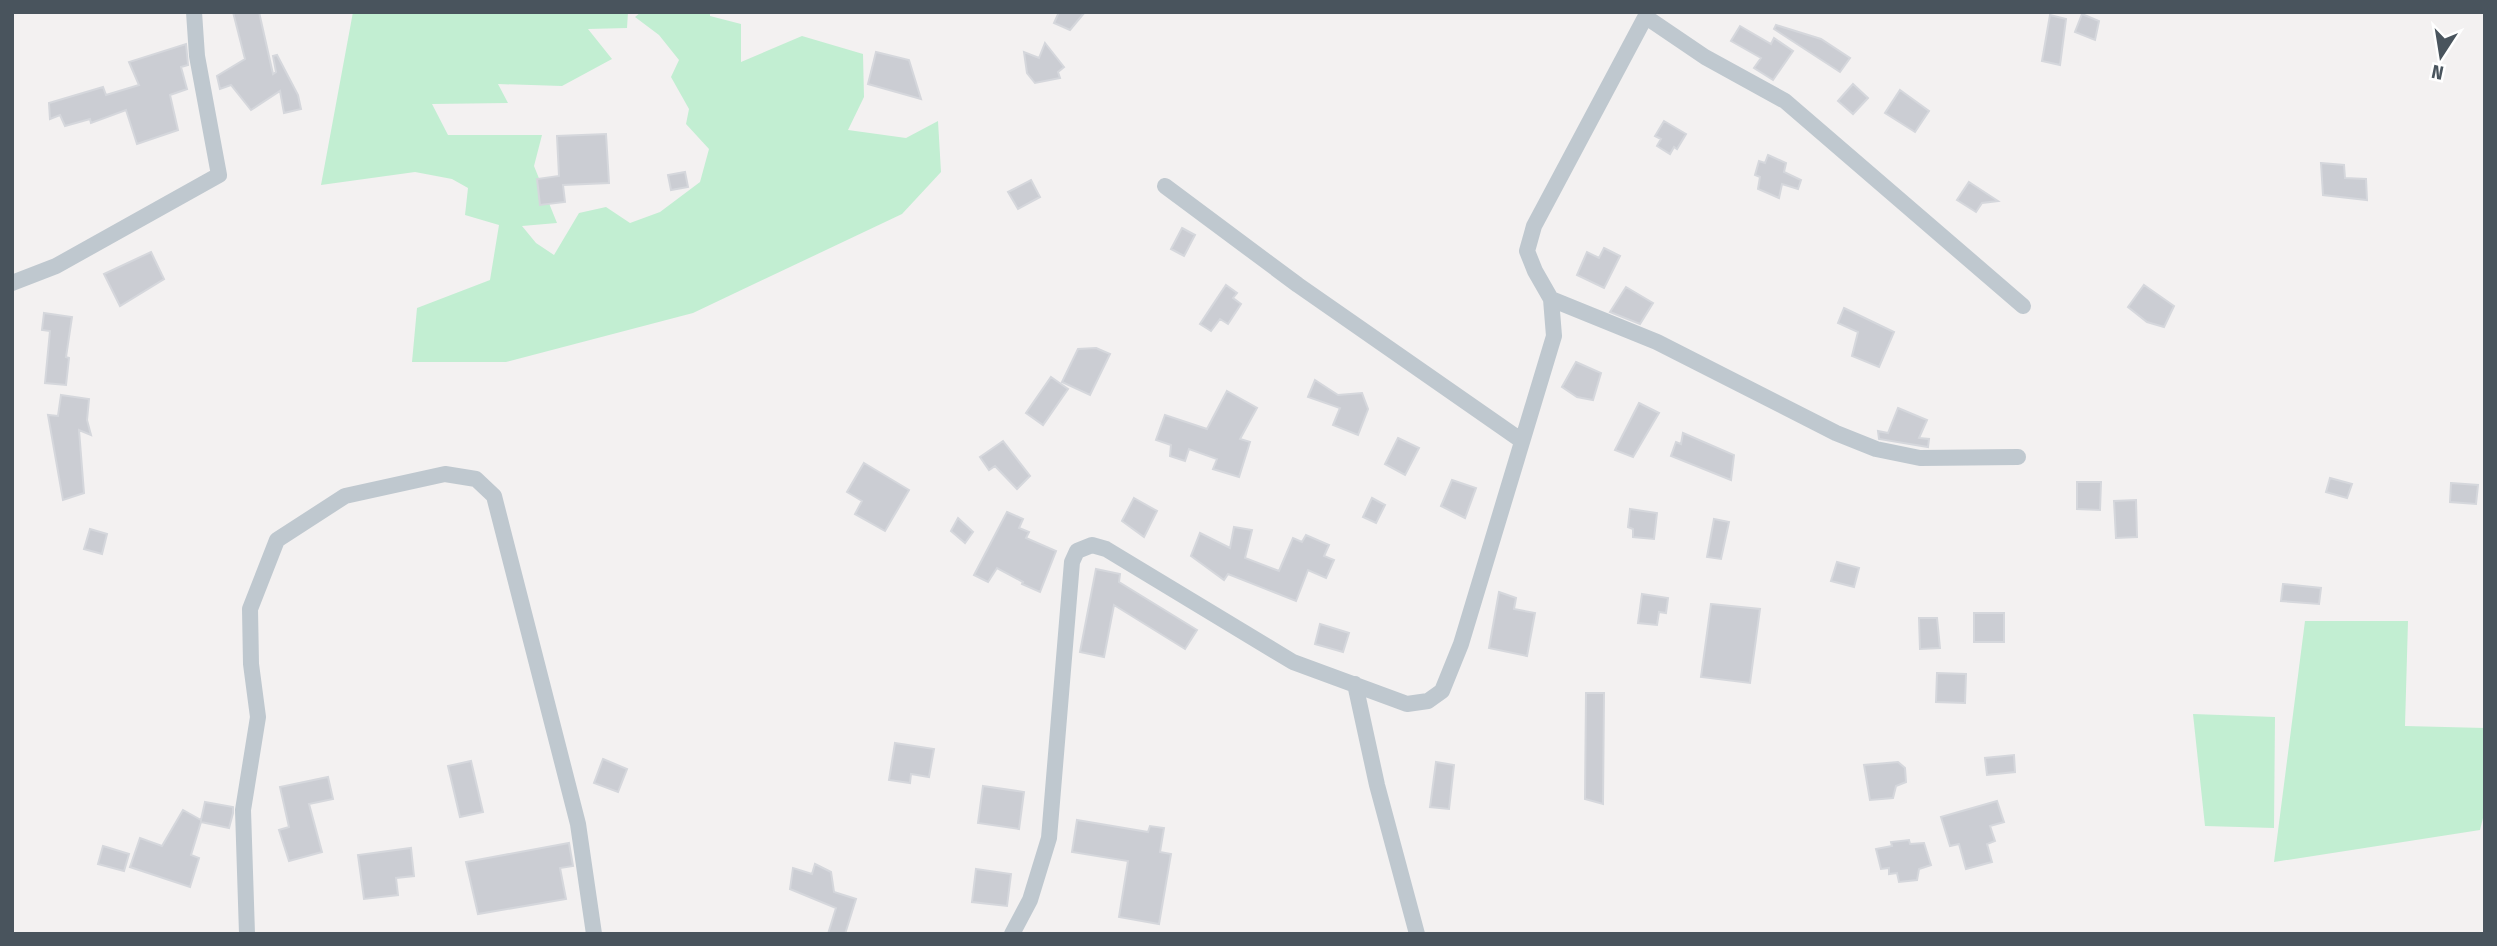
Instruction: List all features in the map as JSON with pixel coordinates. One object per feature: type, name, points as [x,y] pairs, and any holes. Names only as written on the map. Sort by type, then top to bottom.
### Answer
[{"type":"street","points":[[12,283],[56,266],[219,175],[197,56],[194,12]]},
{"type":"street","points":[[1012,934],[1030,900],[1049,838],[1072,562],[1077,551],[1092,545],[1106,550],[1293,663],[1407,704],[1428,701],[1442,691],[1461,644],[1554,336],[1551,299],[1527,251],[1534,226],[1647,15],[1706,57],[1785,101],[2022,306]]},
{"type":"street","points":[[1165,186],[1298,285],[1522,442]]},
{"type":"street","points":[[1551,299],[1657,342],[1836,433],[1876,449],[1920,458],[2018,457]]},
{"type":"street","points":[[247,934],[243,810],[258,717],[251,664],[250,610],[277,540],[345,496],[445,474],[476,479],[494,496],[578,824],[594,934]]},
{"type":"street","points":[[1355,684],[1377,785],[1417,934]]},
{"type":"green space","points":[[353,12],[628,12],[627,28],[588,29],[612,59],[562,86],[498,84],[508,103],[432,104],[448,135],[542,135],[534,166],[557,223],[522,226],[536,243],[554,255],[579,213],[606,207],[630,223],[660,212],[700,182],[709,149],[686,124],[689,109],[671,77],[679,60],[659,35],[635,17],[641,12],[710,12],[710,16],[741,24],[741,62],[802,36],[863,54],[864,97],[848,130],[906,138],[938,121],[941,172],[902,214],[693,313],[506,362],[412,362],[417,308],[490,280],[499,225],[465,215],[468,188],[452,179],[415,172],[321,185]]},
{"type":"green space","points":[[2305,621],[2408,621],[2405,726],[2485,728],[2485,810],[2480,830],[2274,862]]},
{"type":"green space","points":[[2193,714],[2275,717],[2274,828],[2205,826]]},
{"type":"building","points":[[233,12],[259,12],[273,74],[276,72],[273,56],[277,55],[298,95],[301,109],[284,113],[280,91],[251,110],[231,85],[220,89],[217,76],[245,59]]},
{"type":"building","points":[[1059,12],[1085,12],[1070,30],[1054,23]]},
{"type":"building","points":[[2082,14],[2099,21],[2095,40],[2075,32]]},
{"type":"building","points":[[2050,15],[2066,19],[2060,65],[2042,61]]},
{"type":"building","points":[[1776,25],[1821,39],[1850,58],[1840,72],[1774,29]]},
{"type":"building","points":[[1740,26],[1771,44],[1774,38],[1793,51],[1773,80],[1754,68],[1761,58],[1731,41]]},
{"type":"building","points":[[1045,43],[1064,67],[1058,72],[1060,78],[1035,83],[1027,73],[1024,52],[1039,58]]},
{"type":"building","points":[[186,44],[188,65],[181,67],[187,89],[170,95],[178,130],[137,144],[126,110],[91,123],[90,119],[65,126],[60,115],[50,119],[49,103],[103,87],[106,95],[139,85],[129,62]]},
{"type":"building","points":[[876,52],[909,60],[921,99],[868,84]]},
{"type":"building","points":[[1853,84],[1868,98],[1853,114],[1838,101]]},
{"type":"building","points":[[1900,90],[1929,111],[1915,132],[1885,113]]},
{"type":"building","points":[[1664,121],[1686,134],[1677,149],[1674,147],[1670,154],[1657,146],[1661,139],[1655,136]]},
{"type":"building","points":[[606,134],[609,183],[563,185],[565,202],[540,205],[537,179],[559,176],[557,136]]},
{"type":"building","points":[[1768,155],[1786,163],[1784,172],[1801,180],[1798,189],[1782,184],[1779,198],[1758,189],[1760,177],[1755,175],[1759,161],[1765,163]]},
{"type":"building","points":[[2321,163],[2344,165],[2345,178],[2366,179],[2367,200],[2323,195]]},
{"type":"building","points":[[685,172],[688,187],[671,190],[668,175]]},
{"type":"building","points":[[1031,180],[1040,197],[1018,209],[1008,192]]},
{"type":"building","points":[[1969,182],[1998,201],[1982,203],[1976,212],[1957,200]]},
{"type":"building","points":[[1182,228],[1195,235],[1184,256],[1171,249]]},
{"type":"building","points":[[1604,248],[1620,256],[1604,288],[1577,275],[1587,252],[1599,258]]},
{"type":"building","points":[[151,252],[164,279],[120,306],[104,274]]},
{"type":"building","points":[[1226,285],[1237,293],[1233,298],[1241,304],[1228,324],[1220,319],[1211,331],[1200,324]]},
{"type":"building","points":[[2144,285],[2174,306],[2164,327],[2147,322],[2128,307]]},
{"type":"building","points":[[1626,287],[1653,303],[1640,324],[1610,312]]},
{"type":"building","points":[[1844,308],[1894,332],[1879,367],[1852,356],[1858,332],[1838,323]]},
{"type":"building","points":[[44,313],[72,317],[66,357],[69,358],[66,385],[45,383],[50,331],[42,330]]},
{"type":"building","points":[[1096,348],[1110,354],[1090,395],[1062,382],[1078,349]]},
{"type":"building","points":[[1576,362],[1601,373],[1593,400],[1577,397],[1562,387]]},
{"type":"building","points":[[1051,377],[1068,389],[1043,425],[1026,413]]},
{"type":"building","points":[[1315,380],[1338,395],[1362,393],[1368,409],[1358,435],[1333,425],[1340,408],[1308,397]]},
{"type":"building","points":[[1227,391],[1257,408],[1240,439],[1250,442],[1239,477],[1213,469],[1217,459],[1189,449],[1185,461],[1170,456],[1171,445],[1156,440],[1165,415],[1207,429]]},
{"type":"building","points":[[61,395],[89,399],[87,420],[91,435],[79,430],[84,493],[63,500],[48,415],[58,416]]},
{"type":"building","points":[[1639,403],[1659,413],[1633,457],[1615,450]]},
{"type":"building","points":[[1898,408],[1927,420],[1919,438],[1929,439],[1928,447],[1879,439],[1878,431],[1888,433]]},
{"type":"building","points":[[1683,433],[1734,455],[1731,480],[1671,456],[1676,442],[1681,444]]},
{"type":"building","points":[[1398,438],[1419,448],[1405,475],[1385,464]]},
{"type":"building","points":[[1003,441],[1030,476],[1017,489],[995,466],[989,470],[980,457]]},
{"type":"building","points":[[864,463],[909,490],[885,531],[855,514],[862,501],[847,492]]},
{"type":"building","points":[[2330,478],[2352,484],[2347,498],[2326,492]]},
{"type":"building","points":[[1452,480],[1476,488],[1465,518],[1441,506]]},
{"type":"building","points":[[2077,482],[2101,482],[2100,510],[2077,509]]},
{"type":"building","points":[[2451,483],[2478,485],[2476,504],[2450,502]]},
{"type":"building","points":[[1134,498],[1157,511],[1144,537],[1122,521]]},
{"type":"building","points":[[1372,498],[1385,505],[1376,523],[1363,517]]},
{"type":"building","points":[[2136,500],[2137,537],[2116,538],[2114,501]]},
{"type":"building","points":[[1630,509],[1657,513],[1654,539],[1633,537],[1633,529],[1628,527]]},
{"type":"building","points":[[1007,512],[1023,519],[1019,528],[1029,532],[1026,538],[1056,551],[1040,592],[997,568],[988,582],[974,575]]},
{"type":"building","points":[[958,518],[973,532],[965,543],[951,531]]},
{"type":"building","points":[[1714,519],[1729,522],[1721,559],[1707,557]]},
{"type":"building","points":[[1234,527],[1252,530],[1245,558],[1279,571],[1293,538],[1302,542],[1306,535],[1329,545],[1324,556],[1334,560],[1326,578],[1308,570],[1296,601],[1228,574],[1224,580],[1191,556],[1200,533],[1230,548]]},
{"type":"building","points":[[90,529],[107,534],[102,554],[84,549]]},
{"type":"building","points":[[1837,562],[1859,568],[1854,587],[1831,581]]},
{"type":"building","points":[[1096,569],[1120,574],[1119,582],[1197,630],[1185,649],[1114,605],[1104,657],[1080,652]]},
{"type":"building","points":[[2283,584],[2321,588],[2319,604],[2281,601]]},
{"type":"building","points":[[1499,592],[1516,598],[1514,609],[1535,613],[1527,656],[1489,648]]},
{"type":"building","points":[[1642,594],[1668,598],[1666,613],[1659,612],[1657,625],[1638,623]]},
{"type":"building","points":[[1711,604],[1760,609],[1750,683],[1701,677]]},
{"type":"building","points":[[1974,613],[2004,613],[2004,642],[1974,642]]},
{"type":"building","points":[[1919,618],[1937,618],[1940,648],[1920,649]]},
{"type":"building","points":[[1320,624],[1349,633],[1343,652],[1315,644]]},
{"type":"building","points":[[1937,673],[1966,674],[1965,703],[1936,702]]},
{"type":"building","points":[[1586,693],[1604,693],[1603,804],[1585,799]]},
{"type":"building","points":[[895,743],[934,749],[929,777],[911,774],[910,783],[889,780]]},
{"type":"building","points":[[2014,755],[2015,772],[1987,775],[1985,758]]},
{"type":"building","points":[[603,759],[627,769],[618,792],[594,783]]},
{"type":"building","points":[[471,761],[483,812],[460,817],[448,766]]},
{"type":"building","points":[[1436,762],[1454,765],[1449,809],[1430,807]]},
{"type":"building","points":[[1898,762],[1905,768],[1906,782],[1896,786],[1893,798],[1870,800],[1864,765]]},
{"type":"building","points":[[328,777],[333,799],[309,804],[322,852],[289,861],[279,830],[289,827],[280,787]]},
{"type":"building","points":[[983,786],[1024,792],[1019,829],[978,823]]},
{"type":"building","points":[[1997,801],[2004,822],[1990,826],[1995,841],[1987,844],[1992,862],[1966,869],[1959,844],[1950,846],[1941,817]]},
{"type":"building","points":[[205,802],[233,807],[233,813],[229,828],[201,822],[191,855],[199,858],[190,887],[130,867],[140,838],[162,846],[183,810],[201,820]]},
{"type":"building","points":[[1077,820],[1148,832],[1150,826],[1164,828],[1160,852],[1171,854],[1159,924],[1119,917],[1128,861],[1072,852]]},
{"type":"building","points":[[1909,840],[1910,844],[1924,843],[1931,865],[1919,869],[1917,880],[1899,882],[1897,873],[1889,874],[1889,868],[1881,869],[1876,849],[1892,846],[1891,842]]},
{"type":"building","points":[[569,843],[573,866],[560,868],[566,899],[478,914],[466,862]]},
{"type":"building","points":[[103,846],[129,854],[124,871],[98,864]]},
{"type":"building","points":[[411,848],[414,876],[396,878],[398,895],[364,899],[358,855]]},
{"type":"building","points":[[815,864],[831,872],[834,892],[856,899],[845,934],[828,934],[836,908],[790,889],[793,868],[812,874]]},
{"type":"building","points":[[976,869],[1011,874],[1007,906],[972,902]]}]
